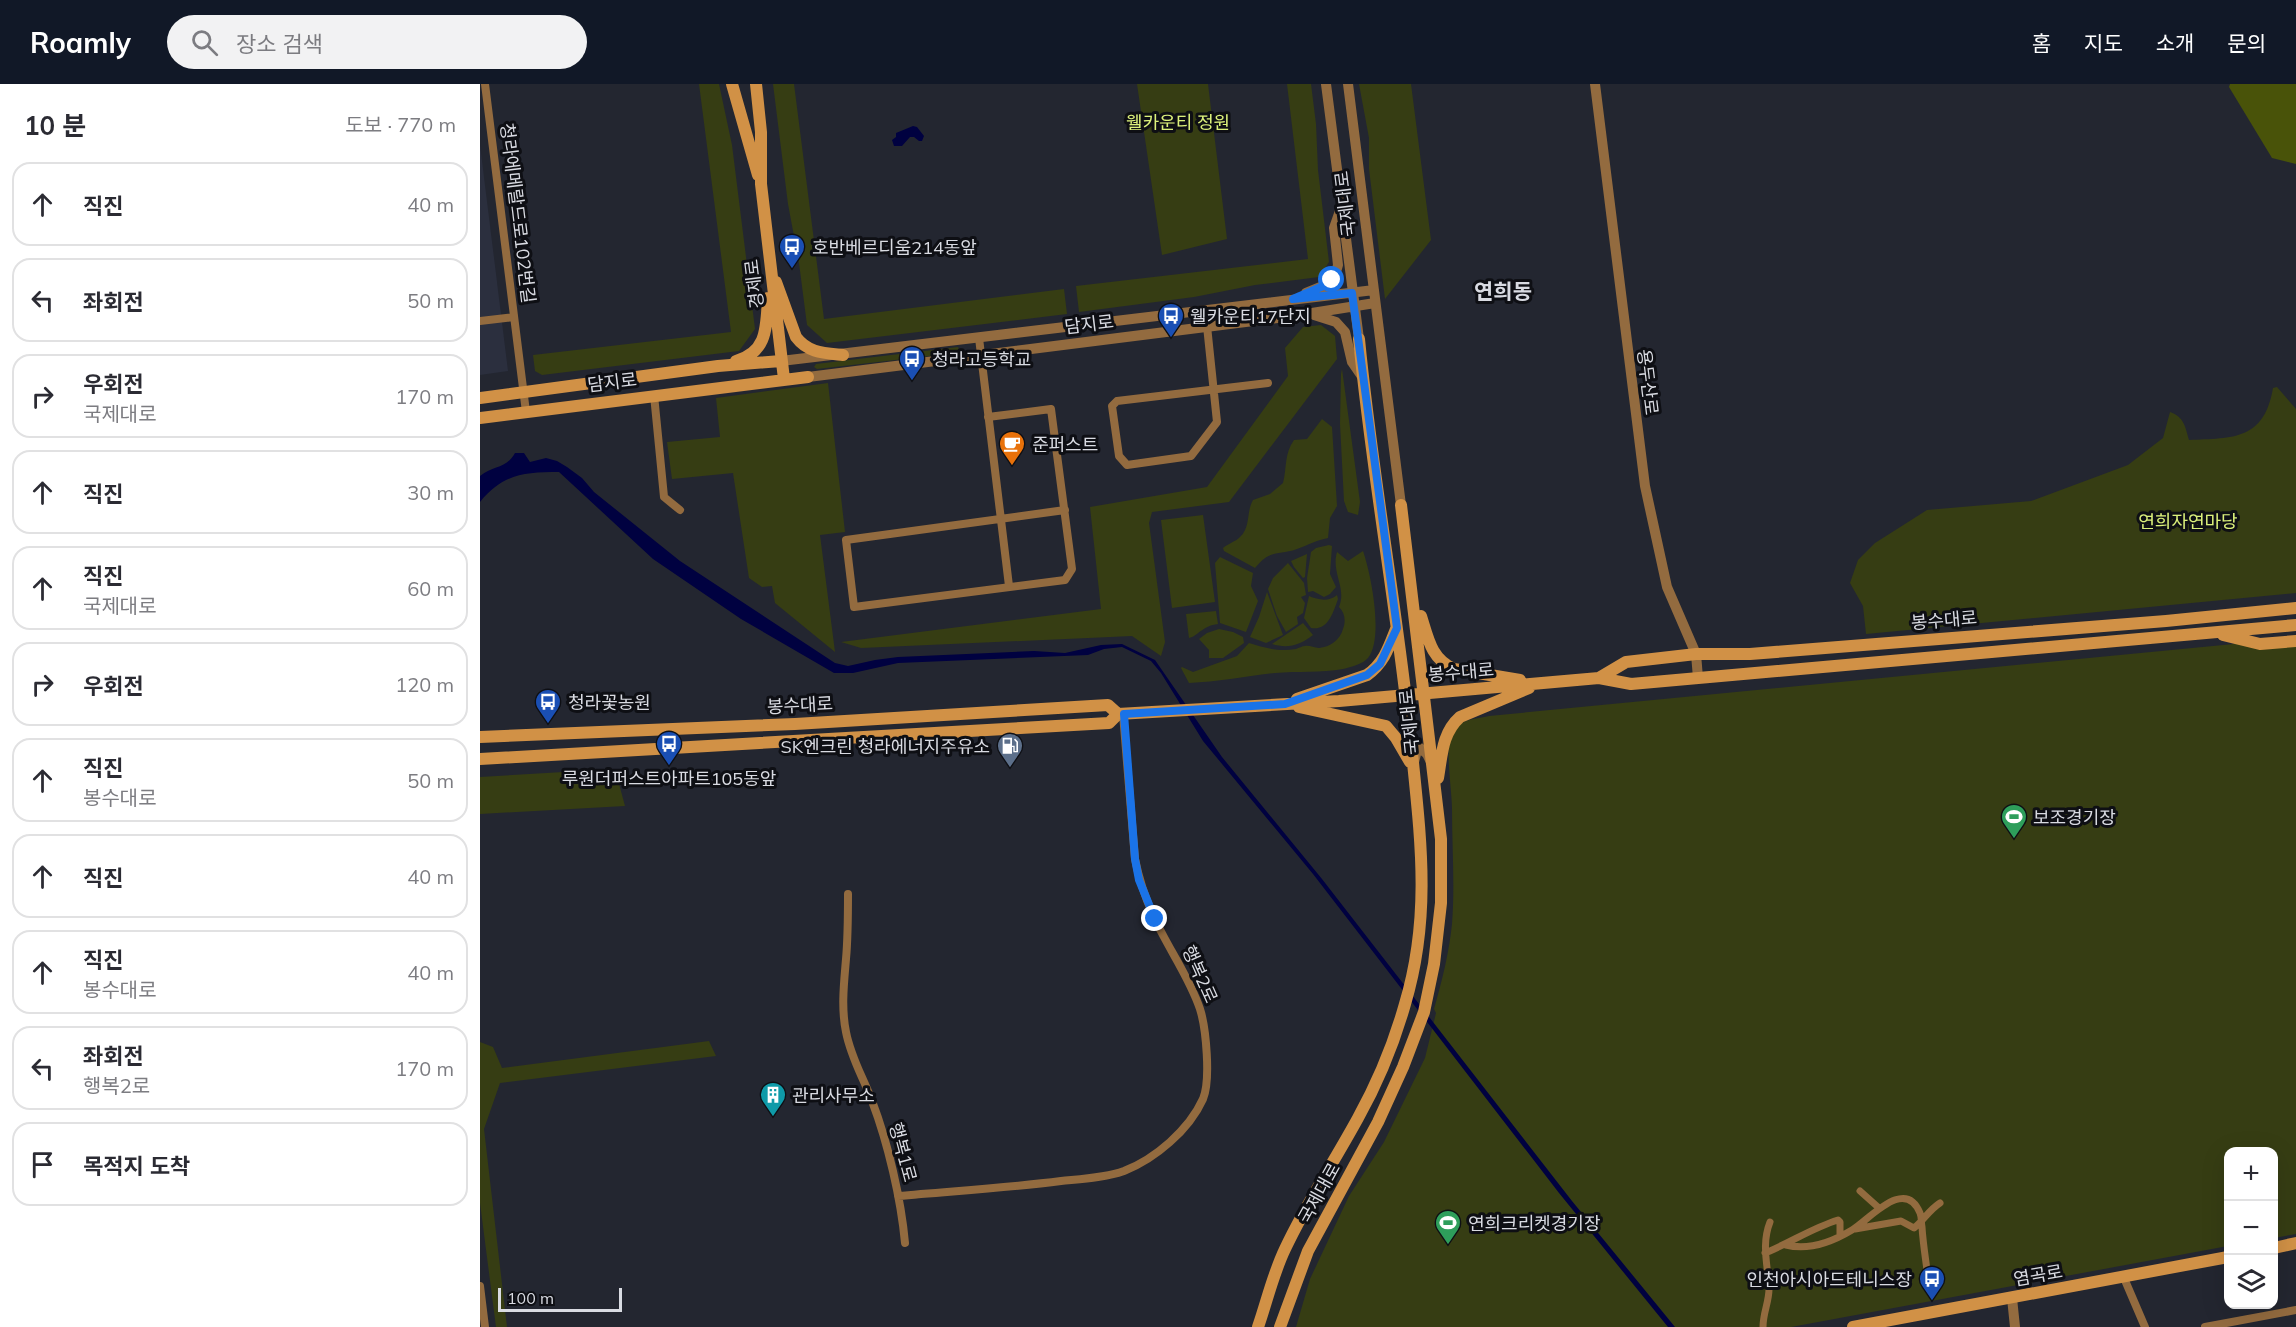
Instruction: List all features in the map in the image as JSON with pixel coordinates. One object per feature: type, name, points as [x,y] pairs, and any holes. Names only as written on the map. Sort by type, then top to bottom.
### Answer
[{"type":"main road","name":"경제로","points":[[732,84],[761,184]]},
{"type":"main road","name":"경제로","points":[[756,84],[761,132],[761,184],[784,380]]},
{"type":"main road","points":[[769,267],[796,337],[801,344],[812,351],[843,355]]},
{"type":"main road","points":[[718,366],[747,358],[762,342],[767,315],[769,267]]},
{"type":"main road","name":"국제대로","points":[[1258,1327],[1285,1249],[1313,1195],[1358,1118],[1383,1066],[1399,1024],[1414,964],[1421,914],[1421,832],[1406,695],[1359,339]]},
{"type":"main road","points":[[480,398],[718,366],[781,361]]},
{"type":"main road","name":"담지로","points":[[480,418],[808,377]]},
{"type":"main road","name":"국제대로","points":[[1281,1326],[1308,1251],[1378,1122],[1413,1044],[1424,1012],[1440,924],[1441,839],[1401,505]]},
{"type":"main road","points":[[1412,586],[1432,649],[1444,665],[1454,669],[1539,683]]},
{"type":"main road","name":"봉수대로","points":[[1599,678],[1626,662],[1696,654],[1750,654],[2166,621],[2296,608]]},
{"type":"main road","name":"봉수대로","points":[[480,759],[1109,723],[1121,714],[1406,695],[1599,678],[1631,684],[2296,625]]},
{"type":"main road","points":[[1285,704],[1367,675],[1380,664],[1397,628]]},
{"type":"main road","points":[[2210,633],[2260,644],[2296,641]]},
{"type":"main road","points":[[1435,791],[1447,732],[1452,724],[1460,717],[1539,683]]},
{"type":"main road","points":[[1285,704],[1386,726],[1413,767]]},
{"type":"main road","name":"봉수대로","points":[[480,737],[795,724],[1108,705],[1121,714]]},
{"type":"main road","points":[[2278,1247],[2296,1243]]},
{"type":"main road","name":"염곡로","points":[[1853,1327],[2224,1258]]},
{"type":"street","name":"청라에메랄드로102번길","points":[[485,84],[484,114],[526,412]]},
{"type":"street","name":"국제대로","points":[[1326,84],[1359,339]]},
{"type":"street","name":"국제대로","points":[[1348,84],[1401,505]]},
{"type":"street","name":"용두산로","points":[[1594,84],[1645,486],[1667,587],[1696,654],[1698,678]]},
{"type":"street","points":[[1293,299],[1328,284],[1332,280],[1338,265],[1334,228],[1342,208]]},
{"type":"street","points":[[781,361],[1374,290]]},
{"type":"street","points":[[1293,299],[1311,300],[1315,304],[1308,310],[1293,316]]},
{"type":"street","name":"담지로","points":[[808,377],[1293,316],[1375,303]]},
{"type":"street","points":[[1293,316],[1312,314],[1324,316],[1340,326],[1348,341],[1352,362],[1363,378]]},
{"type":"street","name":"청라에메랄드로102번길","points":[[480,321],[514,317]]},
{"type":"street","points":[[1207,326],[1213,388],[1217,422],[1191,456],[1127,465],[1119,456],[1112,406],[1117,401],[1213,388],[1268,383]]},
{"type":"street","points":[[979,338],[1009,586]]},
{"type":"street","points":[[654,395],[664,496],[680,510]]},
{"type":"street","points":[[988,417],[1051,409],[1065,510],[1072,568],[1069,576],[1065,580],[854,607],[846,540],[1065,510]]},
{"type":"street","points":[[1395,614],[1400,622],[1408,626],[1413,622],[1415,615]]},
{"type":"street","name":"행복2로","points":[[898,1196],[1091,1178],[1124,1170],[1150,1156],[1183,1131],[1204,1097],[1208,1052],[1200,1009],[1153,916],[1139,880],[1121,714]]},
{"type":"street","points":[[1413,767],[1417,750],[1420,748],[1427,754],[1432,768]]},
{"type":"street","name":"행복1로","points":[[848,894],[843,994],[845,1031],[856,1068],[872,1100],[898,1196],[905,1244]]},
{"type":"street","points":[[1860,1191],[1879,1208]]},
{"type":"street","points":[[1853,1230],[1879,1208],[1895,1200],[1907,1201],[1919,1211],[1928,1278]]},
{"type":"street","points":[[1786,1245],[1805,1248],[1815,1246],[1853,1230],[1901,1221],[1914,1228],[1922,1222],[1931,1209],[1940,1203]]},
{"type":"street","points":[[1765,1253],[1786,1245],[1810,1230],[1838,1220],[1840,1236]]},
{"type":"street","points":[[1763,1327],[1763,1314],[1769,1288],[1764,1242],[1770,1222]]},
{"type":"street","points":[[2124,1278],[2145,1327]]},
{"type":"street","points":[[480,1286],[485,1327]]},
{"type":"street","points":[[2012,1298],[2015,1327]]},
{"type":"street","points":[[2205,1327],[2296,1311]]},
{"type":"shaded area","points":[[913,126],[917,127],[924,136],[922,141],[910,137],[902,146],[894,146],[892,140],[896,137],[896,133]]},
{"type":"shaded area","points":[[480,145],[508,371],[480,375]]},
{"type":"shaded area","points":[[515,453],[524,453],[530,462],[546,458],[567,467],[582,478],[594,492],[680,561],[835,663],[848,666],[898,657],[1034,651],[1065,653],[1101,645],[1122,644],[1155,660],[1222,757],[1322,879],[1572,1201],[1675,1327],[1668,1327],[1559,1193],[1313,874],[1203,741],[1161,673],[1151,661],[1122,647],[1104,649],[1088,655],[898,663],[853,673],[834,673],[741,619],[653,559],[559,472],[515,476],[497,486],[480,502],[480,476],[508,462]]},
{"type":"green space","points":[[699,84],[719,84],[732,145],[755,329],[739,351],[542,375],[535,371],[533,355],[731,332]]},
{"type":"green space","points":[[773,84],[794,84],[824,319],[1064,289],[1067,314],[827,343],[807,325],[788,204]]},
{"type":"green space","name":"웰카운티 정원","points":[[1137,84],[1208,84],[1227,239],[1162,255]]},
{"type":"green space","points":[[1287,84],[1311,84],[1329,262],[1319,277],[1079,312],[1076,286],[1308,259]]},
{"type":"green space","points":[[1359,84],[1411,84],[1431,240],[1385,299],[1369,169],[1369,138]]},
{"type":"green space","points":[[2230,84],[2296,84],[2296,164],[2272,158],[2229,87]]},
{"type":"green space","points":[[1321,325],[1335,336],[1337,359],[1229,502],[1152,512],[1149,523],[1165,642],[1161,656],[1132,636],[861,648],[841,642],[1101,609],[1090,507],[1207,487],[1288,376],[1285,348],[1303,327]]},
{"type":"green space","points":[[958,347],[960,351],[956,353],[817,369],[814,367],[816,364]]},
{"type":"green space","points":[[1342,369],[1360,502],[1358,515],[1348,512],[1344,501],[1340,424]]},
{"type":"green space","points":[[828,383],[845,532],[820,535],[835,652],[775,603],[772,586],[762,587],[749,578],[733,473],[672,479],[667,442],[720,437],[716,398]]},
{"type":"green space","name":"연희자연마당","points":[[2277,387],[2296,409],[2296,593],[1866,634],[1863,606],[1850,583],[1858,560],[1875,543],[1927,510],[2031,501],[2128,465],[2163,438],[2170,412],[2181,419],[2189,440],[2220,438],[2244,433],[2262,418],[2269,405],[2273,388]]},
{"type":"green space","points":[[1322,419],[1332,427],[1337,506],[1330,518],[1328,538],[1270,555],[1255,568],[1224,551],[1223,548],[1243,533],[1253,500],[1270,494],[1283,483],[1287,456],[1294,440],[1307,439]]},
{"type":"green space","points":[[1203,515],[1215,602],[1172,608],[1161,520]]},
{"type":"green space","points":[[1332,546],[1330,574],[1336,587],[1324,597],[1313,591],[1308,592],[1307,578],[1311,552],[1316,548]]},
{"type":"green space","points":[[1363,551],[1376,621],[1373,649],[1366,660],[1343,669],[1275,673],[1189,683],[1182,667],[1193,672],[1237,656],[1249,643],[1284,650],[1303,646],[1319,648],[1334,642],[1342,633],[1345,620],[1339,607],[1341,593],[1336,567],[1337,552],[1348,561]]},
{"type":"green space","points":[[1307,554],[1305,577],[1303,578],[1291,561]]},
{"type":"green space","points":[[1220,557],[1253,573],[1251,586],[1258,601],[1246,632],[1220,623],[1215,563]]},
{"type":"green space","points":[[1288,563],[1304,583],[1306,595],[1301,597],[1305,603],[1303,613],[1297,617],[1298,624],[1286,632],[1277,616],[1268,589],[1273,578]]},
{"type":"green space","points":[[1267,592],[1283,635],[1266,643],[1250,637]]},
{"type":"green space","points":[[1337,595],[1334,610],[1326,624],[1322,627],[1311,628],[1304,618],[1309,596],[1323,600]]},
{"type":"green space","points":[[1216,611],[1218,624],[1189,638],[1186,614]]},
{"type":"green space","points":[[1303,623],[1313,635],[1299,644],[1289,646],[1272,644]]},
{"type":"green space","points":[[1219,629],[1243,637],[1244,643],[1223,658],[1209,658],[1209,650],[1199,639]]},
{"type":"green space","points":[[2296,638],[2296,1234],[2278,1237],[2278,1147],[2224,1147],[2224,1247],[1791,1327],[1296,1327],[1310,1279],[1349,1196],[1384,1142],[1425,1058],[1436,1013],[1434,1009],[1445,967],[1452,924],[1452,801],[1449,742],[1454,730],[1462,723],[1489,716]]},
{"type":"green space","points":[[615,769],[625,806],[480,814],[480,777]]},
{"type":"green space","points":[[709,1041],[716,1056],[500,1083],[484,1129],[507,1327],[496,1327],[480,1203],[480,1042],[493,1047],[502,1068]]},
{"type":"place","name":"호반베르디움214동앞","points":[[792,270]]},
{"type":"place","name":"웰카운티17단지","points":[[1171,339]]},
{"type":"place","name":"청라고등학교","points":[[912,382]]},
{"type":"place","name":"준퍼스트","points":[[1012,467]]},
{"type":"place","name":"청라꽃농원","points":[[548,725]]},
{"type":"place","name":"루원더퍼스트아파트105동앞","points":[[669,767]]},
{"type":"place","name":"SK엔크린 청라에너지주유소","points":[[1010,769]]},
{"type":"place","name":"보조경기장","points":[[2014,840]]},
{"type":"place","name":"관리사무소","points":[[773,1118]]},
{"type":"place","name":"연희크리켓경기장","points":[[1448,1246]]},
{"type":"place","name":"인천아시아드테니스장","points":[[1932,1302]]},
{"type":"district","name":"연희동","points":[[1503,291]]},
{"type":"route","points":[[1155,919],[1139,880],[1135,859],[1124,714],[1285,704],[1367,675],[1380,664],[1397,628],[1352,293],[1293,299],[1328,284],[1332,280]]}]
